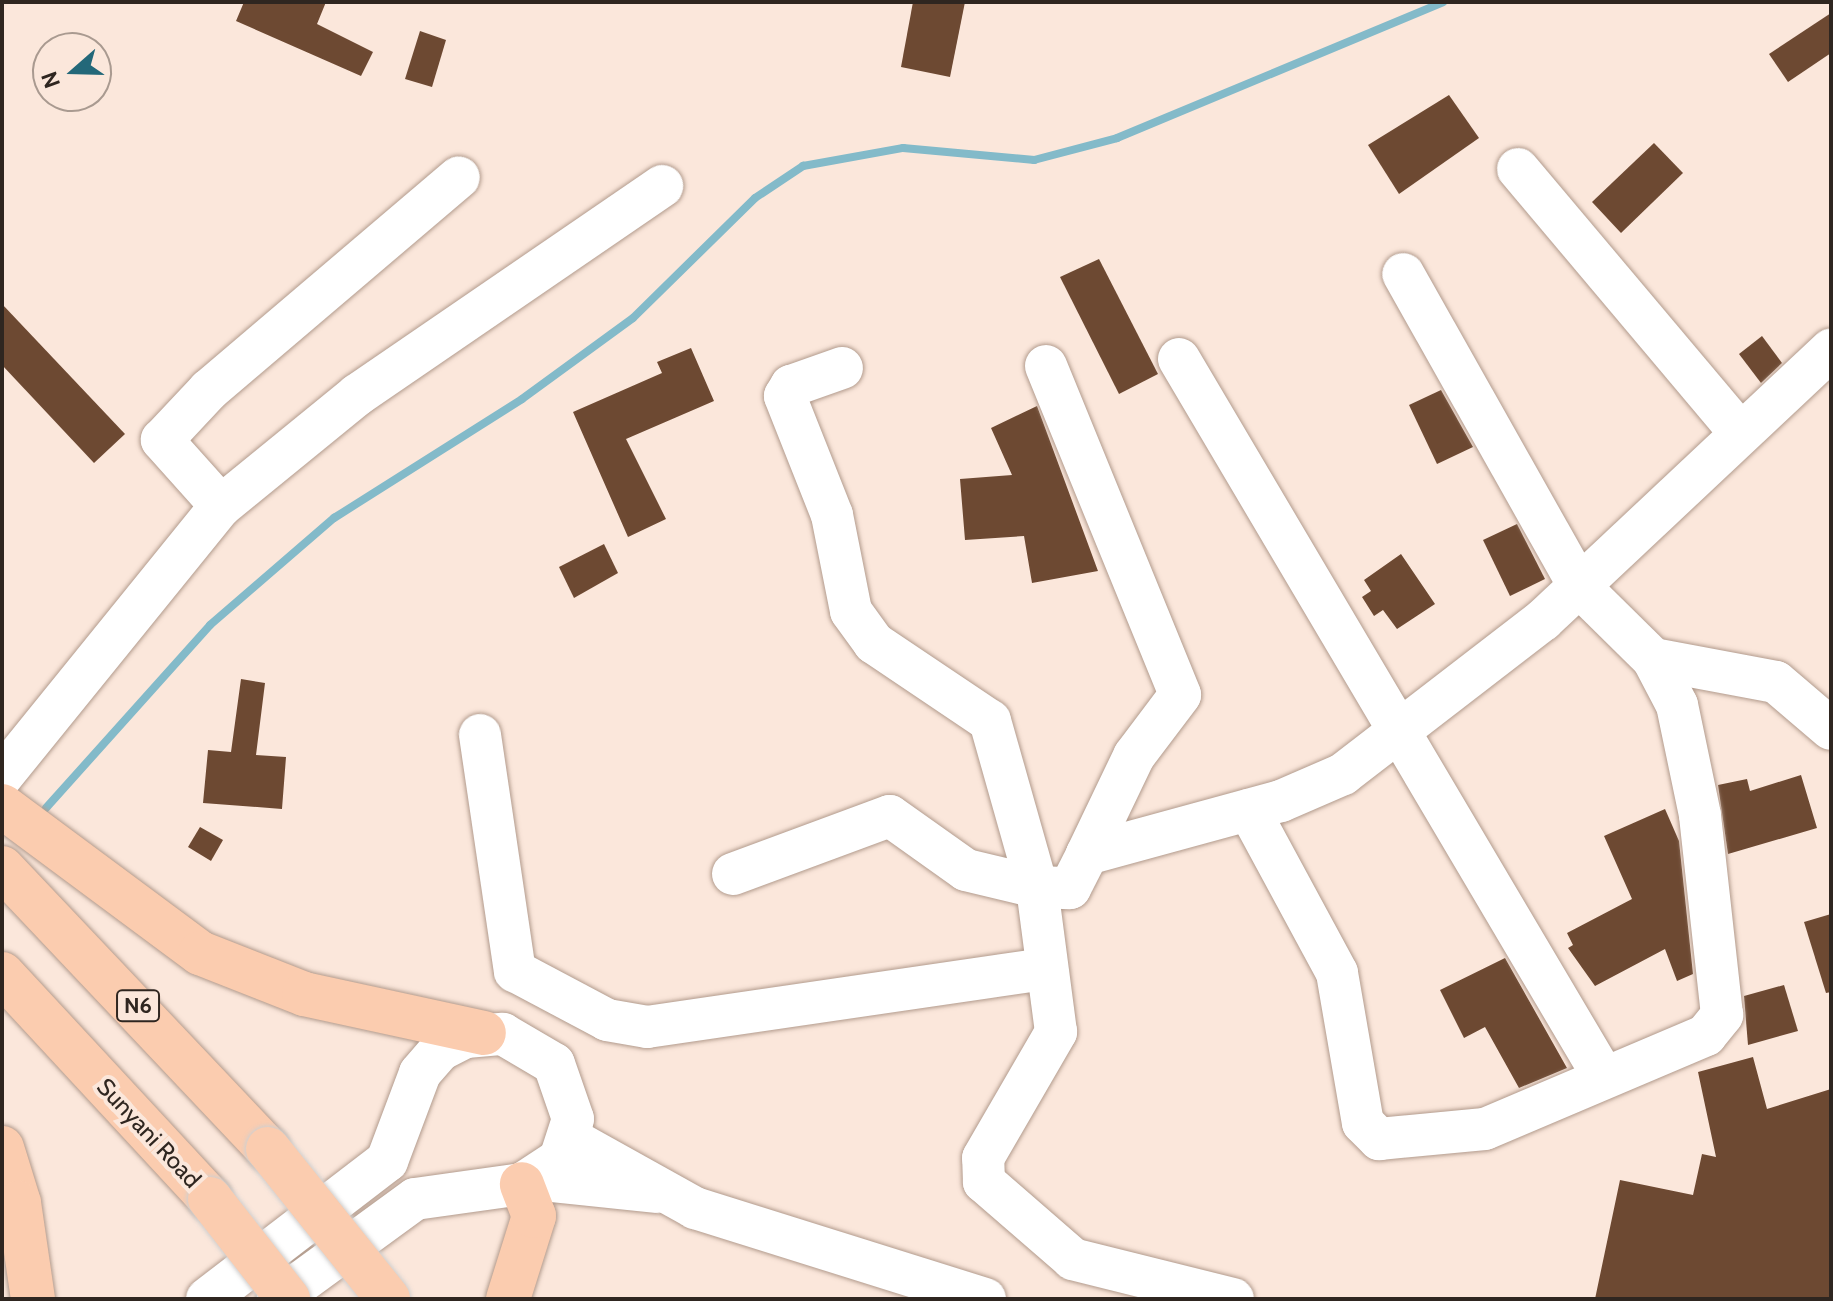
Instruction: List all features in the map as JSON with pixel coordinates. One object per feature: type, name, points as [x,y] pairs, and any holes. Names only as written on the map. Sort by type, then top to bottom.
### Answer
[{"type":"main road","points":[[2,806],[200,953],[304,994],[484,1033]]},
{"type":"main road","name":"N6","points":[[2,868],[268,1149],[388,1299]]},
{"type":"main road","name":"Sunyani Road","points":[[2,974],[210,1199],[288,1299]]},
{"type":"main road","points":[[2,1148],[22,1215],[33,1299]]},
{"type":"main road","points":[[508,1299],[534,1216],[528,1181]]},
{"type":"street","points":[[1518,169],[1739,431]]},
{"type":"street","points":[[221,506],[162,440],[209,390],[459,177]]},
{"type":"street","points":[[2,776],[221,506],[357,395],[662,186]]},
{"type":"street","points":[[1249,810],[1337,973],[1363,1123],[1379,1139],[1485,1129],[1603,1076],[1706,1035],[1722,1015],[1685,732],[1653,659],[1579,586],[1403,274]]},
{"type":"street","points":[[1087,854],[1249,810],[1343,774],[1397,736],[1579,586],[1739,431],[1831,350]]},
{"type":"street","points":[[1179,359],[1397,736],[1603,1076]]},
{"type":"street","points":[[733,874],[890,816],[966,870],[1037,887],[1070,888],[1134,756],[1180,695],[1046,366]]},
{"type":"street","points":[[842,368],[791,386],[785,396],[832,515],[851,611],[874,643],[990,721],[1037,887],[1043,969],[1056,1032],[983,1158],[984,1182],[1073,1259],[1233,1299]]},
{"type":"street","points":[[1653,659],[1776,682],[1831,729]]},
{"type":"street","points":[[480,735],[515,971],[607,1020],[647,1027],[1043,969]]},
{"type":"street","points":[[207,1299],[387,1161],[431,1058],[484,1033],[522,1040],[554,1064],[571,1099],[571,1139],[560,1159],[528,1181]]},
{"type":"street","points":[[571,1139],[665,1193],[985,1299]]},
{"type":"street","points":[[278,1299],[415,1199],[528,1181],[665,1193]]},
{"type":"building","points":[[244,2],[326,2],[317,24],[373,52],[361,76],[236,21]]},
{"type":"building","points":[[913,2],[965,2],[950,77],[901,67]]},
{"type":"building","points":[[1831,13],[1831,53],[1788,82],[1769,54]]},
{"type":"building","points":[[420,31],[446,40],[432,87],[405,79]]},
{"type":"building","points":[[1449,95],[1479,138],[1399,194],[1368,145]]},
{"type":"building","points":[[1654,143],[1683,173],[1621,233],[1592,202]]},
{"type":"building","points":[[1099,259],[1158,374],[1119,394],[1060,277]]},
{"type":"building","points":[[2,304],[125,434],[94,463],[2,365]]},
{"type":"building","points":[[1762,336],[1782,363],[1761,383],[1739,354]]},
{"type":"building","points":[[691,348],[714,401],[626,439],[666,519],[628,537],[573,412],[662,373],[657,362]]},
{"type":"building","points":[[1441,390],[1473,447],[1437,464],[1409,405]]},
{"type":"building","points":[[1037,406],[1098,571],[1032,583],[1024,536],[965,540],[960,479],[1012,475],[991,428]]},
{"type":"building","points":[[1517,524],[1545,579],[1510,596],[1483,540]]},
{"type":"building","points":[[604,544],[618,573],[574,598],[559,567]]},
{"type":"building","points":[[1401,554],[1435,604],[1397,629],[1383,610],[1374,616],[1362,597],[1371,591],[1364,580]]},
{"type":"building","points":[[241,679],[265,683],[256,755],[286,757],[282,809],[203,803],[208,750],[231,752]]},
{"type":"building","points":[[1801,775],[1817,828],[1728,854],[1718,785],[1747,779],[1750,791]]},
{"type":"building","points":[[1665,809],[1679,841],[1693,974],[1677,981],[1665,949],[1595,986],[1568,948],[1573,945],[1567,933],[1632,899],[1604,836]]},
{"type":"building","points":[[200,827],[223,840],[211,861],[188,847]]},
{"type":"building","points":[[1831,914],[1831,992],[1826,993],[1804,922]]},
{"type":"building","points":[[1505,958],[1567,1068],[1519,1088],[1485,1027],[1464,1038],[1440,990]]},
{"type":"building","points":[[1784,985],[1798,1031],[1748,1045],[1744,996]]},
{"type":"building","points":[[1753,1057],[1767,1109],[1831,1089],[1831,1299],[1595,1299],[1620,1180],[1693,1195],[1702,1154],[1716,1157],[1698,1072]]},
{"type":"waterway","points":[[46,808],[210,625],[334,518],[522,399],[633,318],[755,198],[803,166],[903,148],[1034,160],[1117,138],[1443,2]]}]
